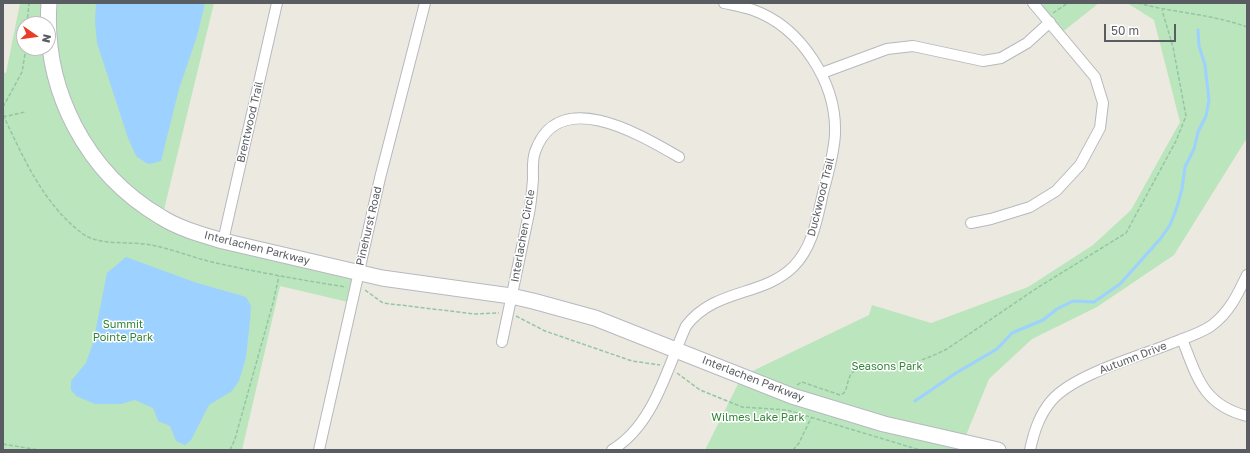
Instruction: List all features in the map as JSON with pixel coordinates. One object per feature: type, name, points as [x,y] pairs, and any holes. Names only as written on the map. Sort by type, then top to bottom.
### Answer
[{"type":"street","name":"Interlachen Parkway","points":[[49,3],[50,46],[61,98],[71,121],[95,159],[122,190],[162,218],[204,236],[382,278],[511,296],[595,318],[792,396],[884,424],[998,450]]},
{"type":"street","name":"Brentwood Trail","points":[[224,241],[277,3]]},
{"type":"street","name":"Pinehurst Road","points":[[319,450],[351,288],[358,272],[380,178],[425,3]]},
{"type":"street","name":"Duckwood Trail","points":[[612,450],[642,421],[657,395],[686,326],[695,315],[716,302],[782,276],[793,267],[811,240],[832,156],[835,133],[834,116],[829,93],[822,73],[812,58],[786,29],[754,10],[724,3]]},
{"type":"street","points":[[971,223],[991,219],[1030,207],[1056,191],[1080,165],[1100,128],[1103,103],[1095,77],[1033,3]]},
{"type":"street","points":[[822,73],[887,49],[913,46],[983,61],[1001,58],[1027,43],[1048,20]]},
{"type":"street","name":"Interlachen Circle","points":[[511,296],[531,200],[534,154],[539,142],[547,131],[558,123],[571,119],[596,120],[639,134],[679,157]]},
{"type":"street","name":"Autumn Drive","points":[[1030,450],[1037,425],[1042,414],[1052,400],[1063,390],[1087,376],[1182,339],[1211,326],[1222,316],[1237,297],[1247,275]]},
{"type":"street","points":[[502,342],[511,296]]},
{"type":"street","points":[[1182,339],[1201,386],[1208,396],[1229,410],[1247,416]]},
{"type":"path","points":[[28,16],[29,3]]},
{"type":"path","points":[[1048,20],[1068,3]]},
{"type":"path","points":[[1138,3],[1162,10],[1227,19],[1247,27]]},
{"type":"path","points":[[787,410],[798,382],[840,395],[844,393],[850,377],[856,371],[864,368],[890,368],[906,365],[935,355],[947,349],[1037,288],[1126,233],[1176,141],[1186,116],[1173,47],[1162,10]]},
{"type":"path","points":[[3,117],[25,112]]},
{"type":"path","points":[[230,450],[273,303],[279,276]]},
{"type":"path","points":[[351,288],[365,290],[383,302],[475,314],[494,312],[516,316],[546,331],[632,361],[669,366],[700,390],[742,407],[787,410],[920,450]]},
{"type":"path","points":[[793,450],[799,443],[811,418]]},
{"type":"path","points":[[3,444],[39,450]]},
{"type":"green space","name":"Summit Pointe Park","points":[[20,3],[214,3],[162,218],[358,272],[352,303],[280,286],[242,450],[3,450],[3,72],[6,73],[16,23],[16,56],[56,56],[56,16],[17,16]]},
{"type":"green space","points":[[1045,3],[1099,3],[1060,34],[1038,8]]},
{"type":"green space","name":"Seasons Park","points":[[1127,3],[1247,3],[1247,138],[1174,255],[1097,307],[1032,339],[989,379],[960,450],[705,450],[742,376],[869,315],[872,305],[931,323],[1028,287],[1093,245],[1131,210],[1180,122],[1154,20]]},
{"type":"water","points":[[96,3],[205,3],[197,36],[179,89],[161,161],[150,164],[146,163],[136,156],[128,138],[97,43],[95,22]]},
{"type":"water","points":[[126,257],[194,282],[246,297],[251,306],[246,357],[239,381],[232,391],[209,405],[191,440],[185,445],[176,441],[170,426],[158,421],[153,408],[135,400],[121,404],[95,404],[76,396],[71,390],[71,381],[86,363],[93,343],[107,273]]},
{"type":"waterway","points":[[915,401],[956,373],[997,349],[1012,333],[1043,320],[1057,309],[1073,301],[1094,302],[1120,284],[1161,238],[1170,225],[1177,207],[1182,189],[1185,167],[1194,149],[1198,132],[1206,116],[1209,100],[1205,65],[1199,46],[1198,30]]},
{"type":"park label","name":"Wilmes Lake Park","points":[[758,418]]}]
